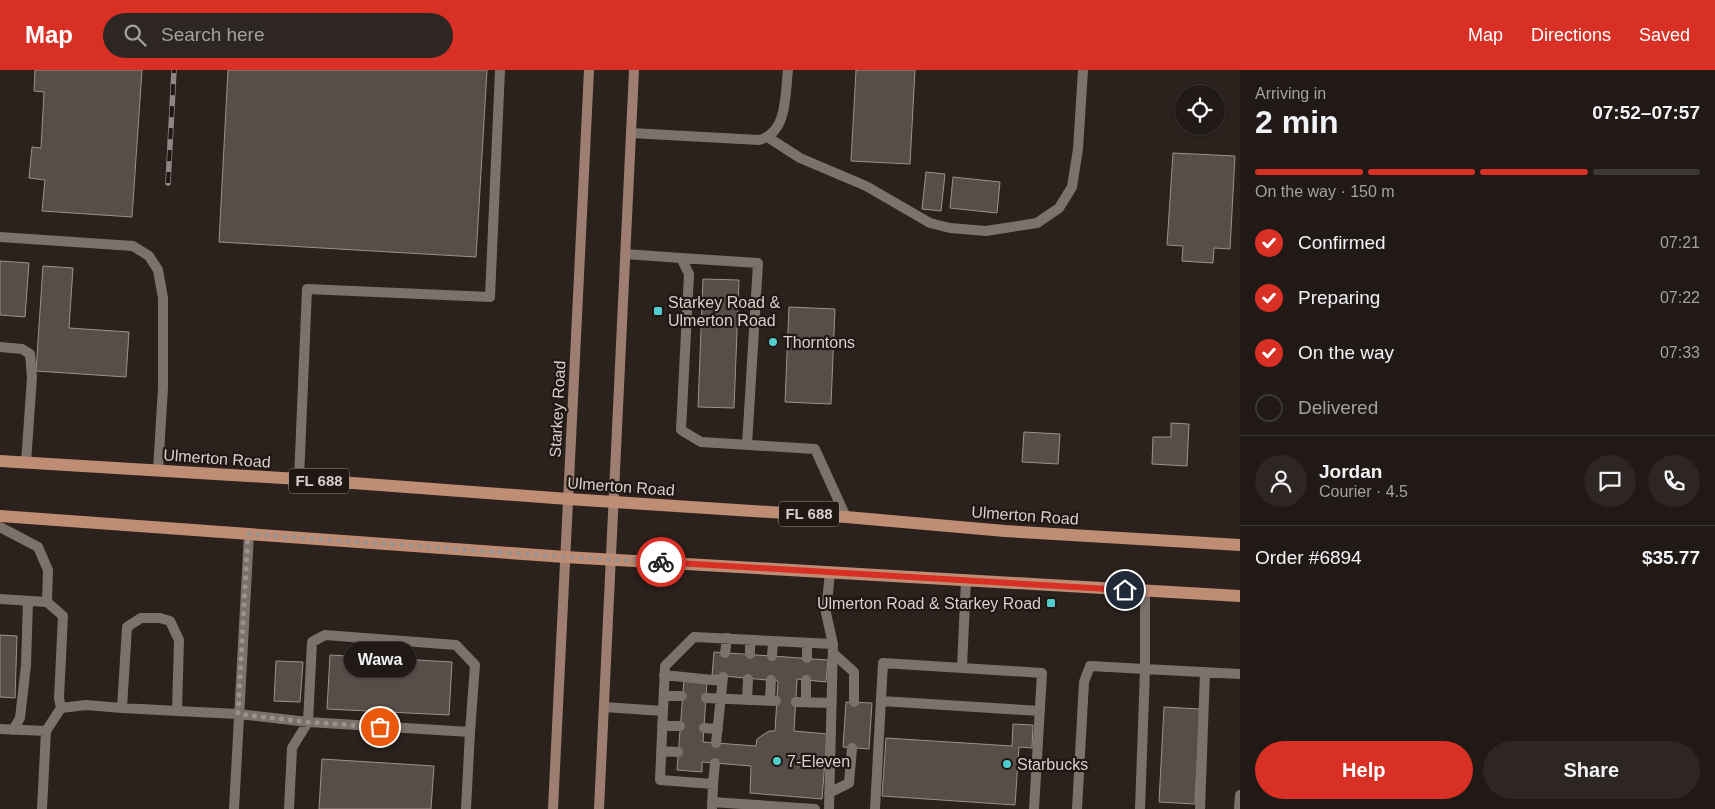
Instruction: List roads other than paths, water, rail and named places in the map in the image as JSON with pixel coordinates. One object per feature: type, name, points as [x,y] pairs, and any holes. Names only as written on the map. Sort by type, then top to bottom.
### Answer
[{"type":"main road","name":"Starkey Road","points":[[553,809],[589,70]]},
{"type":"main road","points":[[599,809],[634,70]]},
{"type":"main road","name":"Ulmerton Road","points":[[0,461],[298,479],[846,517],[1005,531],[1240,545]]},
{"type":"main road","points":[[0,516],[566,557],[1240,596]]},
{"type":"street","points":[[298,479],[307,289],[490,297],[500,70]]},
{"type":"street","points":[[631,133],[759,140],[769,138],[777,129],[783,113],[788,70]]},
{"type":"street","points":[[769,138],[800,158],[866,186],[930,222],[950,228],[986,231],[1036,223],[1059,208],[1072,187],[1078,149],[1083,70]]},
{"type":"street","points":[[0,236],[133,246],[149,256],[158,270],[163,298],[163,388],[158,470]]},
{"type":"street","points":[[626,254],[758,264],[747,445]]},
{"type":"street","points":[[681,258],[689,274],[681,430],[702,442],[815,449],[846,517]]},
{"type":"street","points":[[0,347],[22,349],[30,354],[32,378],[26,463]]},
{"type":"street","points":[[0,527],[38,547],[48,570],[47,602]]},
{"type":"street","points":[[234,809],[248,534]]},
{"type":"street","points":[[829,809],[834,649],[826,613],[830,572]]},
{"type":"street","points":[[962,667],[966,580]]},
{"type":"street","points":[[1140,809],[1145,669],[1145,591]]},
{"type":"street","points":[[0,600],[47,602],[63,616],[59,698],[61,708],[46,731],[42,809]]},
{"type":"street","points":[[13,730],[20,718],[26,665],[28,601]]},
{"type":"street","points":[[122,708],[127,627],[141,618],[160,618],[170,621],[180,640],[177,711]]},
{"type":"street","points":[[289,809],[292,748],[308,722],[312,642],[325,635],[456,644],[475,665],[466,809]]},
{"type":"street","points":[[713,784],[660,780],[665,666],[694,637],[807,643],[834,649],[854,672],[854,702]]},
{"type":"street","points":[[726,652],[727,638]]},
{"type":"street","points":[[750,640],[750,654]]},
{"type":"street","points":[[772,656],[773,642]]},
{"type":"street","points":[[807,643],[807,658]]},
{"type":"street","points":[[875,809],[883,663],[1042,673],[1034,809]]},
{"type":"street","points":[[1078,809],[1084,682],[1090,666],[1240,674]]},
{"type":"street","points":[[1200,809],[1205,672]]},
{"type":"street","points":[[664,675],[723,679],[716,743]]},
{"type":"street","points":[[747,700],[748,678]]},
{"type":"street","points":[[706,698],[773,701],[771,680]]},
{"type":"street","points":[[806,680],[801,702],[832,703]]},
{"type":"street","points":[[664,696],[682,696]]},
{"type":"street","points":[[881,701],[1040,710]]},
{"type":"street","points":[[61,708],[86,705],[238,714],[308,722],[470,732]]},
{"type":"street","points":[[604,707],[663,711]]},
{"type":"street","points":[[662,726],[680,726]]},
{"type":"street","points":[[704,728],[718,729]]},
{"type":"street","points":[[0,729],[46,731]]},
{"type":"street","points":[[829,793],[849,783],[852,748]]},
{"type":"street","points":[[662,751],[678,752]]},
{"type":"street","points":[[714,763],[712,805],[815,809]]},
{"type":"street","points":[[1239,809],[1240,795]]},
{"type":"railway","points":[[168,183],[174,70]]},
{"type":"place","name":"Starkey Road & Ulmerton Road","points":[[658,311]]},
{"type":"place","name":"Thorntons","points":[[773,342]]},
{"type":"place","name":"Ulmerton Road & Starkey Road","points":[[1051,603]]},
{"type":"place","name":"Wawa","points":[[380,727]]},
{"type":"place","name":"7-Eleven","points":[[777,761]]},
{"type":"place","name":"Starbucks","points":[[1007,764]]}]
